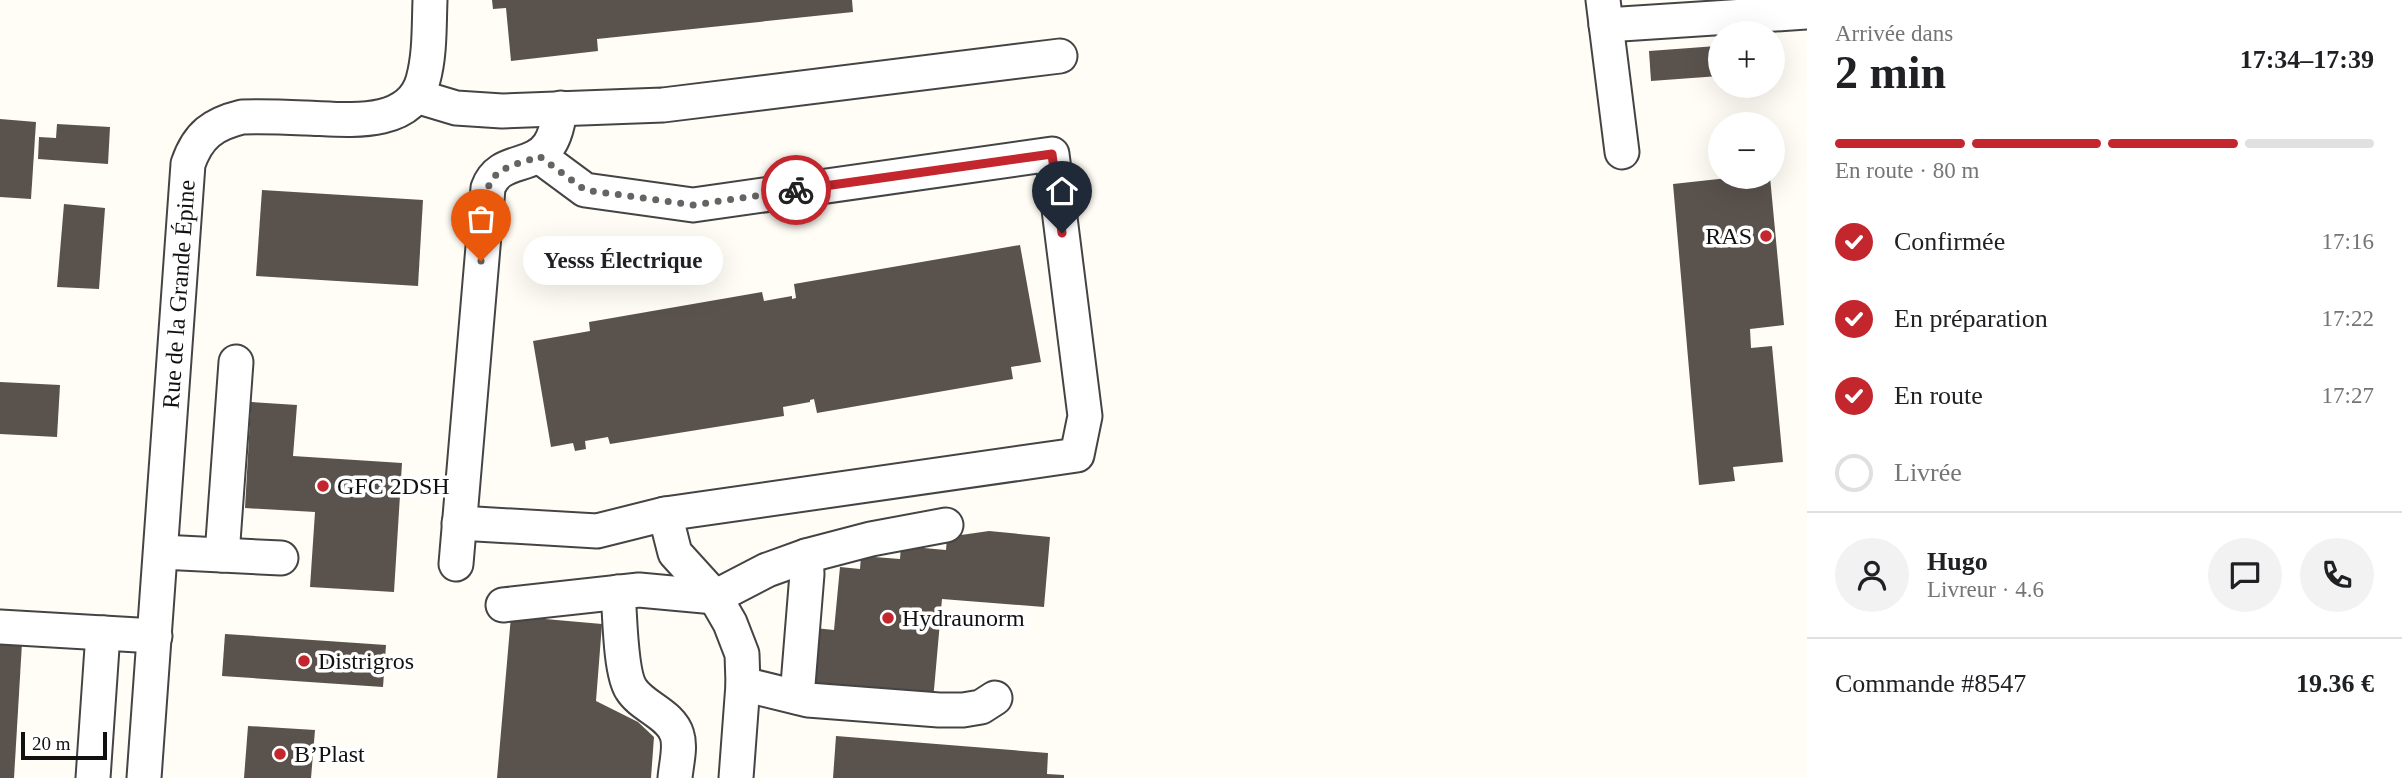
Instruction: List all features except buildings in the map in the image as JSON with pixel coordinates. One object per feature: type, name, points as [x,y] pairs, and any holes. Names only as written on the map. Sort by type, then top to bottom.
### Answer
[{"type":"street","points":[[430,0],[427,58],[423,82],[416,96],[456,108],[502,111],[663,105],[1060,56]]},
{"type":"street","points":[[1622,152],[1605,13],[1807,12]]},
{"type":"street","name":"Rue de la Grande Épine","points":[[144,778],[188,164],[194,146],[223,122],[242,117],[367,119],[389,115],[416,96]]},
{"type":"street","points":[[456,564],[488,188],[491,177],[498,172],[539,156],[556,132],[561,108]]},
{"type":"street","points":[[459,523],[597,531],[665,514],[1077,455],[1085,416],[1052,154],[693,205],[585,190],[539,156]]},
{"type":"street","points":[[222,555],[236,362]]},
{"type":"street","points":[[665,514],[675,553],[715,597],[730,623],[742,654],[743,684],[736,778]]},
{"type":"street","points":[[502,605],[639,590],[715,597],[766,570],[806,556],[870,539],[946,525]]},
{"type":"street","points":[[161,552],[281,558]]},
{"type":"street","points":[[797,697],[807,574],[806,556]]},
{"type":"street","points":[[618,592],[625,667],[630,688],[645,704],[671,724],[677,735],[675,778]]},
{"type":"street","points":[[0,627],[155,636]]},
{"type":"street","points":[[93,778],[103,633]]},
{"type":"street","points":[[743,684],[797,697],[939,710],[981,707],[995,698]]},
{"type":"way so far","points":[[481,261],[491,177],[505,168],[539,156],[585,190],[693,205],[796,190]]},
{"type":"place","name":"RAS","points":[[1766,236]]},
{"type":"place","name":"Yesss Électrique","points":[[481,261]]},
{"type":"place","name":"GFC 2DSH","points":[[323,486]]},
{"type":"place","name":"Hydraunorm","points":[[888,618]]},
{"type":"place","name":"Distrigros","points":[[304,661]]},
{"type":"place","name":"B’Plast","points":[[280,754]]},
{"type":"route","points":[[796,190],[1052,154],[1062,233]]}]
